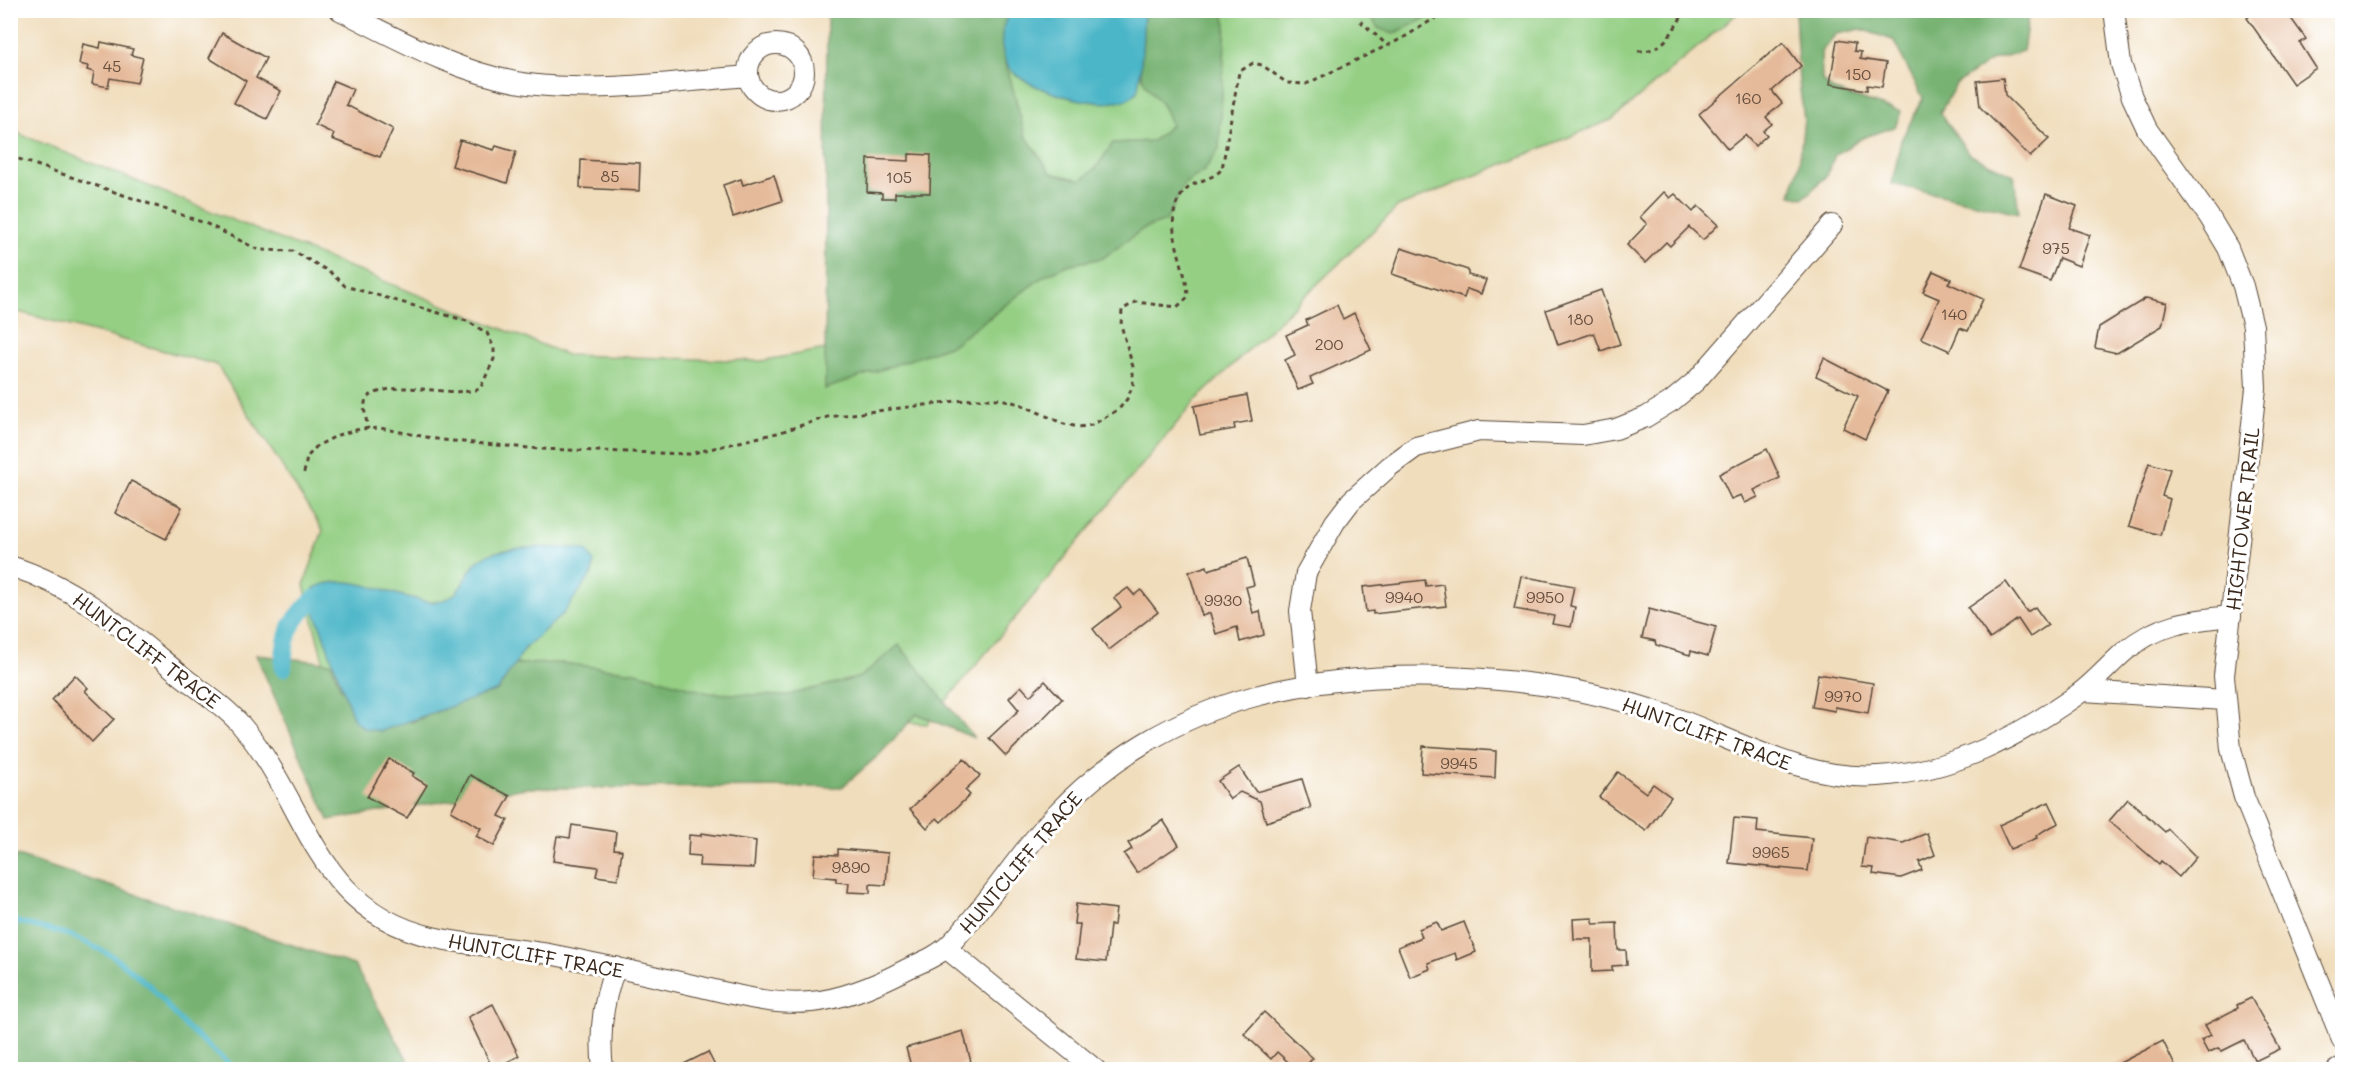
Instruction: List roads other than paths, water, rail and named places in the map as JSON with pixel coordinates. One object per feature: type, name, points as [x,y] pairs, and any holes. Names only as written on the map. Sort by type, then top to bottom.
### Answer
[{"type":"street","points":[[340,10],[447,61],[528,84],[606,87],[748,76]]},
{"type":"street","name":"HIGHTOWER TRAIL","points":[[2114,10],[2121,64],[2132,97],[2148,129],[2228,248],[2243,286],[2253,326],[2256,388],[2231,616],[2225,700],[2231,749],[2244,797],[2343,1040]]},
{"type":"street","points":[[1308,686],[1300,611],[1306,573],[1335,522],[1370,482],[1416,447],[1479,431],[1583,435],[1617,429],[1646,417],[1672,401],[1696,381],[1832,225]]},
{"type":"street","name":"HUNTCLIFF TRACE","points":[[10,566],[56,583],[99,608],[237,720],[262,753],[324,864],[345,889],[369,909],[400,926],[433,938],[526,949],[761,1000],[805,1003],[839,998],[882,982],[947,949],[1054,815],[1085,785],[1119,759],[1161,733],[1207,712],[1254,696],[1308,686],[1374,679],[1434,677],[1494,680],[1553,687],[1665,714],[1803,768],[1832,774],[1869,777],[1921,772],[1971,757],[2009,739],[2083,691],[2130,646],[2153,631],[2184,620],[2231,616]]},
{"type":"street","points":[[2083,691],[2225,700]]},
{"type":"street","points":[[947,949],[1096,1070]]},
{"type":"street","points":[[603,1070],[601,1052],[605,993],[616,968]]},
{"type":"street","points":[[2337,1070],[2343,1066]]},
{"type":"water","points":[[1011,11],[1144,11],[1141,67],[1136,93],[1126,100],[1093,102],[1054,93],[1022,79],[1009,67],[1003,50],[1003,29]]},
{"type":"water","points":[[537,547],[575,548],[587,551],[594,562],[592,574],[563,614],[526,647],[498,690],[381,731],[365,729],[354,720],[315,612],[314,588],[339,582],[351,582],[434,602],[444,600],[457,592],[476,563],[496,552]]},
{"type":"waterway","points":[[283,668],[289,630],[298,615],[314,599]]},
{"type":"waterway","points":[[10,920],[70,935],[113,956],[149,985],[185,1026],[236,1070]]}]
